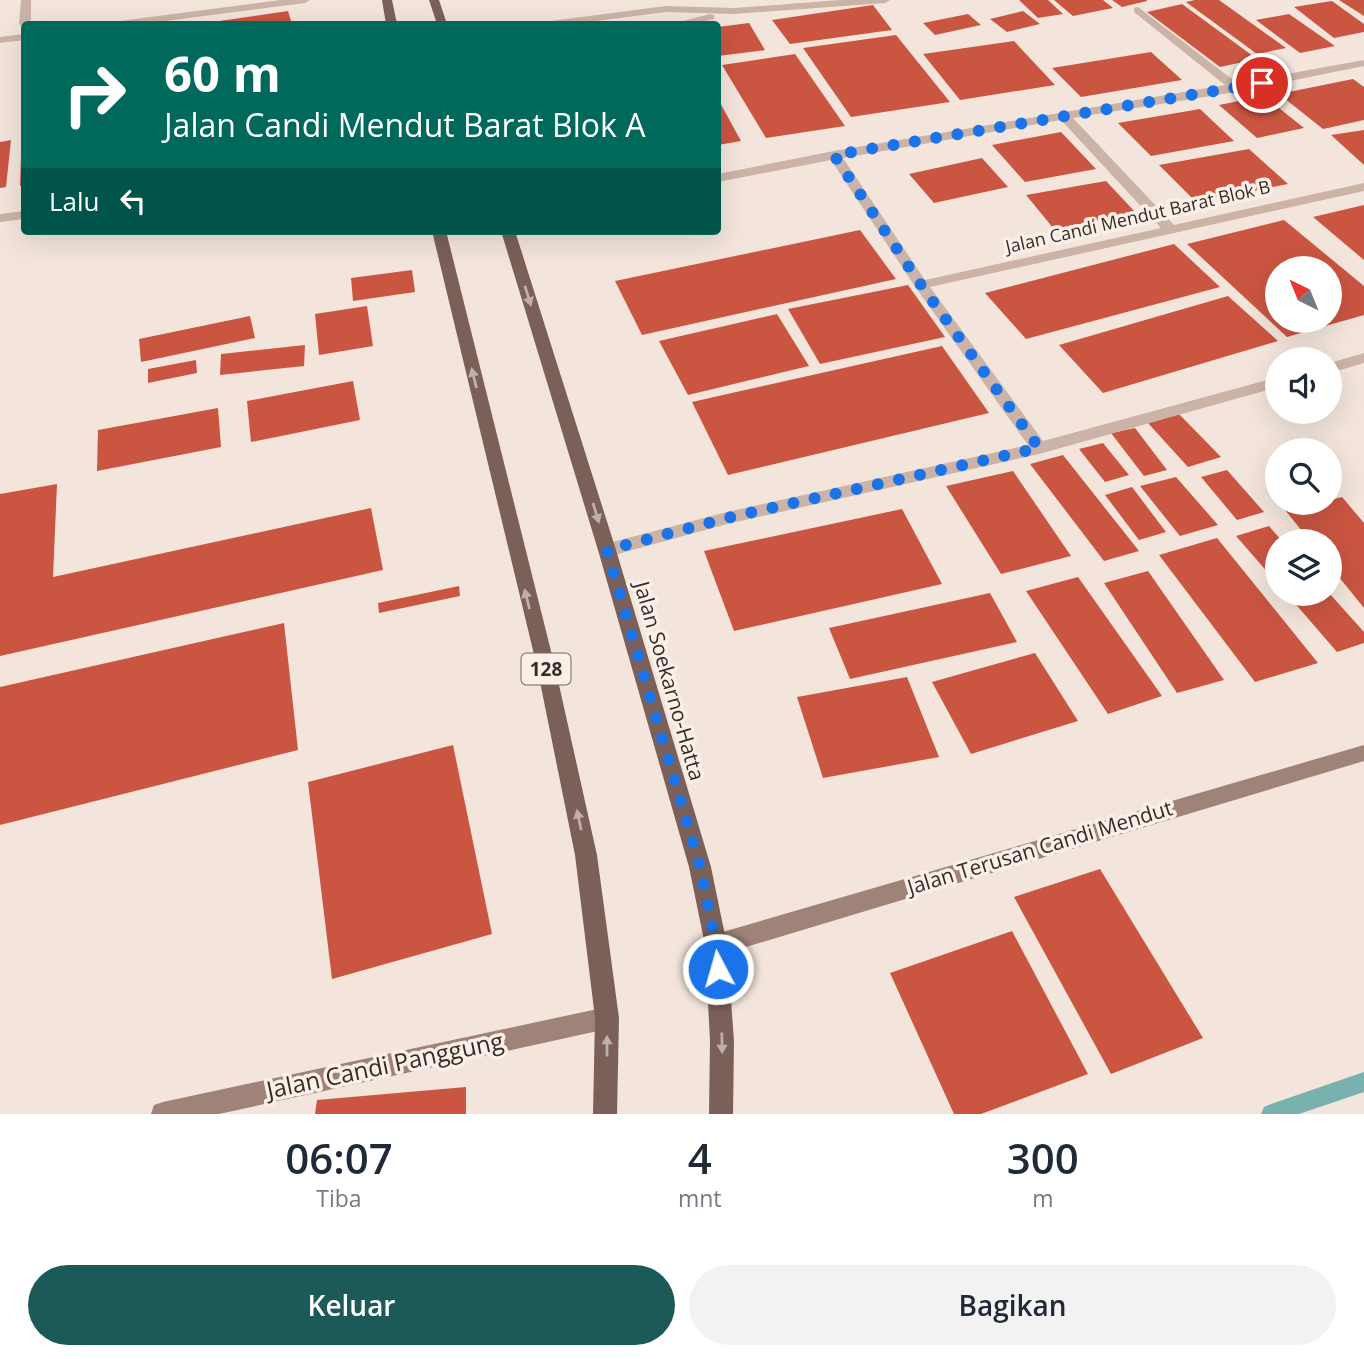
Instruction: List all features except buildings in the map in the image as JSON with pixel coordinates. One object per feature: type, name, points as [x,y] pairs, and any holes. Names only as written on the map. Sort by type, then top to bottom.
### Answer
[{"type":"main road","points":[[387,0],[391,21]]},
{"type":"main road","points":[[434,0],[441,21]]},
{"type":"main road","name":"128","points":[[440,235],[563,748],[586,855],[607,1018],[605,1114]]},
{"type":"main road","name":"Jalan Soekarno-Hatta","points":[[509,235],[607,550],[700,867],[716,945],[722,1041],[721,1114]]},
{"type":"street","points":[[24,21],[26,0]]},
{"type":"street","points":[[143,21],[305,0]]},
{"type":"street","points":[[574,21],[666,9],[734,11],[884,0]]},
{"type":"street","points":[[1138,10],[1236,88]]},
{"type":"street","points":[[691,21],[734,11]]},
{"type":"street","points":[[0,40],[21,37]]},
{"type":"street","points":[[721,177],[834,155],[1236,88],[1364,63]]},
{"type":"street","points":[[1064,116],[1171,230]]},
{"type":"street","points":[[834,155],[921,285],[1039,448]]},
{"type":"street","name":"Jalan Candi Mendut Barat Blok B","points":[[921,285],[1364,187]]},
{"type":"street","points":[[0,218],[21,215]]},
{"type":"street","points":[[1342,364],[1364,358]]},
{"type":"street","points":[[607,550],[727,518],[1039,448],[1265,386]]},
{"type":"street","name":"Jalan Terusan Candi Mendut","points":[[716,945],[1364,753]]},
{"type":"street","name":"Jalan Candi Panggung","points":[[163,1114],[607,1018]]},
{"type":"waterway","points":[[1271,1114],[1364,1082]]},
{"type":"route","points":[[718,969],[716,945],[700,867],[607,550],[727,518],[1039,448],[921,285],[834,155],[1262,83]]}]
